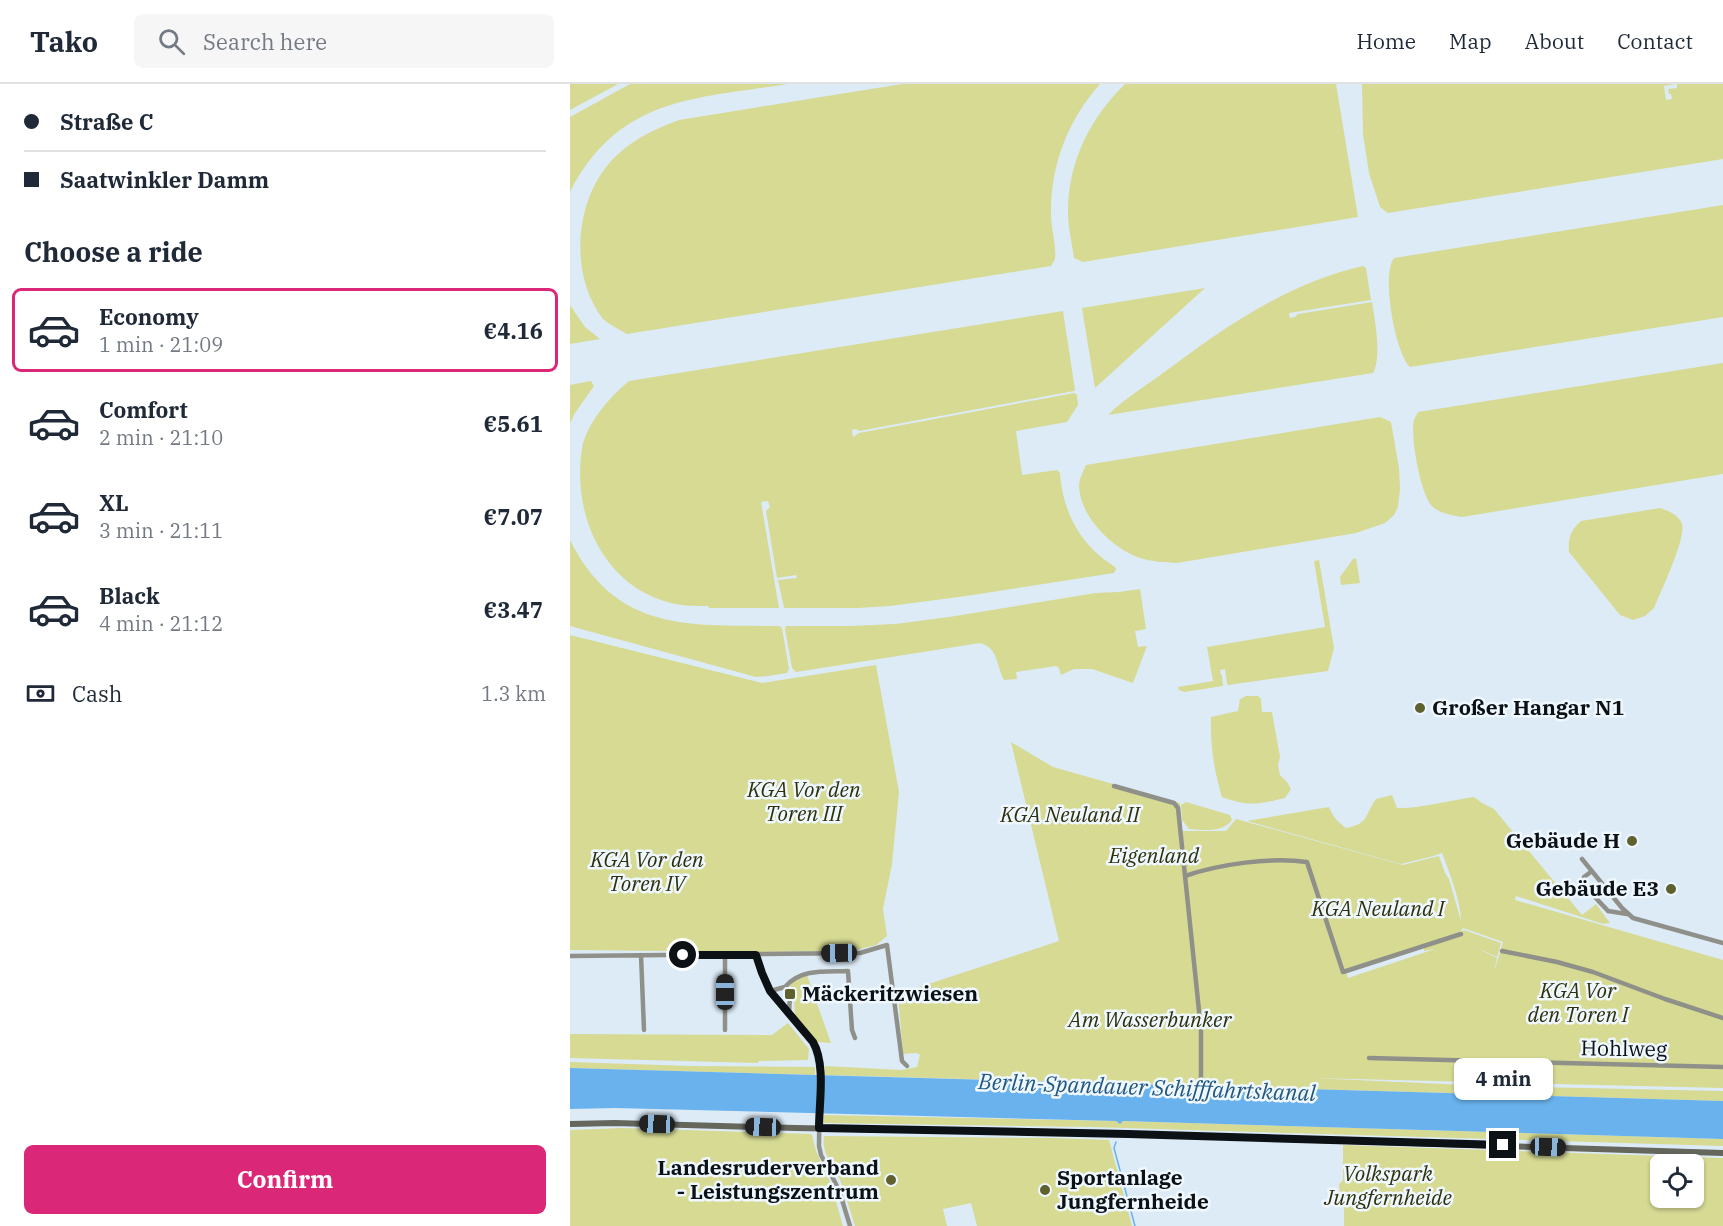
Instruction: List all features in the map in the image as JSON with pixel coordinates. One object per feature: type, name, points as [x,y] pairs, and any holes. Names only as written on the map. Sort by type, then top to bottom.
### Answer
[{"type":"main road","points":[[570,1124],[819,1126],[1723,1153]]},
{"type":"street","points":[[1114,786],[1174,803],[1178,808],[1201,1030],[1201,1081]]},
{"type":"street","points":[[1582,859],[1627,914]]},
{"type":"street","points":[[1185,876],[1247,863],[1307,862],[1343,972],[1461,934]]},
{"type":"street","points":[[1592,871],[1584,877],[1584,880],[1608,911],[1627,914],[1643,921],[1723,943]]},
{"type":"street","points":[[570,956],[860,953],[887,945],[902,1061],[907,1066]]},
{"type":"street","points":[[1502,951],[1593,972],[1665,999],[1723,1017]]},
{"type":"street","points":[[641,955],[644,1030]]},
{"type":"street","points":[[725,955],[725,1030]]},
{"type":"street","points":[[756,955],[770,991],[813,1042],[820,1058],[819,1146],[821,1155],[839,1190],[850,1226]]},
{"type":"street","points":[[770,991],[785,987],[792,980],[808,973],[848,971],[852,1030],[855,1038]]},
{"type":"street","points":[[785,987],[790,994],[789,1014]]},
{"type":"street","name":"Hohlweg","points":[[1369,1058],[1723,1067]]},
{"type":"green space","points":[[570,84],[618,84],[570,110]]},
{"type":"green space","points":[[630,84],[788,84],[691,100],[662,108],[636,120],[612,137],[590,161],[570,192],[570,117]]},
{"type":"green space","points":[[902,84],[1100,84],[1078,113],[1057,162],[1051,198],[1055,260],[1051,266],[627,334],[603,319],[592,302],[585,282],[580,240],[583,218],[599,177],[612,160],[627,147],[679,120]]},
{"type":"green space","points":[[1125,84],[1336,84],[1358,217],[1083,262],[1074,258],[1068,212],[1072,176],[1077,158],[1083,142],[1101,111]]},
{"type":"green space","points":[[1362,84],[1675,84],[1664,86],[1666,100],[1672,99],[1668,89],[1677,88],[1677,84],[1723,84],[1723,159],[1388,213],[1380,207],[1369,173],[1363,134]]},
{"type":"green space","points":[[1723,205],[1723,317],[1410,367],[1404,359],[1395,331],[1389,296],[1390,267],[1394,258]]},
{"type":"green space","points":[[1363,266],[1366,268],[1371,300],[1289,313],[1290,318],[1298,314],[1372,302],[1377,348],[1376,366],[1373,373],[1108,415],[1133,394],[1230,325],[1255,310],[1307,284]]},
{"type":"green space","points":[[1205,288],[1095,388],[1082,308]]},
{"type":"green space","points":[[570,305],[585,327],[600,339],[570,344]]},
{"type":"green space","points":[[1063,311],[1074,391],[859,431],[856,429],[852,430],[853,437],[859,433],[1074,393],[1077,395],[1078,405],[1067,422],[1016,431],[1022,475],[1057,470],[1060,473],[1061,485],[1071,519],[1091,548],[1115,567],[1114,573],[890,606],[784,608],[778,580],[797,578],[796,575],[777,578],[766,511],[770,507],[768,501],[761,502],[779,608],[709,608],[708,606],[687,606],[667,602],[644,592],[624,578],[595,540],[586,517],[581,493],[580,468],[583,443],[602,409],[629,381]]},
{"type":"green space","points":[[1723,363],[1723,474],[1462,517],[1435,509],[1429,502],[1419,474],[1413,438],[1414,420],[1418,412]]},
{"type":"green space","points":[[591,381],[594,386],[570,423],[570,385]]},
{"type":"green space","points":[[1380,417],[1391,422],[1399,468],[1398,507],[1394,515],[1385,523],[1356,533],[1177,563],[1154,561],[1129,553],[1109,539],[1085,510],[1081,499],[1079,484],[1086,465]]},
{"type":"green space","points":[[1660,508],[1681,521],[1680,541],[1654,608],[1645,616],[1633,620],[1620,615],[1569,552],[1569,539],[1574,528],[1581,521]]},
{"type":"green space","points":[[570,540],[589,570],[610,593],[633,608],[658,618],[686,623],[779,626],[782,628],[789,669],[787,673],[756,677],[570,626]]},
{"type":"green space","points":[[1356,558],[1360,583],[1341,585],[1340,577]]},
{"type":"green space","points":[[1319,560],[1334,648],[1328,671],[1228,685],[1225,669],[1220,670],[1223,686],[1184,692],[1179,690],[1178,687],[1213,681],[1207,647],[1325,627],[1314,561]]},
{"type":"green space","points":[[1140,589],[1146,629],[1135,631],[1138,647],[1147,646],[1133,683],[1092,669],[1074,669],[1061,675],[1056,666],[1016,672],[1017,679],[1004,680],[994,653],[986,645],[980,643],[796,672],[792,668],[785,629],[786,626],[895,624],[1096,593]]},
{"type":"green space","points":[[570,635],[762,683],[876,665],[899,792],[892,864],[883,909],[887,936],[876,945],[852,951],[570,950]]},
{"type":"green space","points":[[1246,696],[1258,696],[1261,699],[1262,712],[1272,712],[1280,757],[1278,765],[1280,775],[1291,789],[1285,798],[1254,804],[1222,797],[1213,757],[1211,717],[1238,711],[1240,699]]},
{"type":"green space","points":[[1011,742],[1053,767],[1180,803],[1182,831],[1226,831],[1236,819],[1403,865],[1439,856],[1449,879],[1461,921],[1457,896],[1442,853],[1401,864],[1247,821],[1329,807],[1336,819],[1346,828],[1363,821],[1376,799],[1392,795],[1397,808],[1425,806],[1474,797],[1494,809],[1582,915],[1596,904],[1610,923],[1603,924],[1516,896],[1515,900],[1723,960],[1723,1088],[1312,1078],[1488,1086],[1723,1091],[1723,1101],[825,1075],[825,1066],[902,1070],[917,1067],[920,1055],[917,1053],[903,1054],[898,994],[1059,941]],"holes":[[[1463,928],[1503,942],[1494,972],[1497,958],[1473,946],[1497,957],[1501,943],[1464,930],[1458,934],[1424,947],[1424,951],[1435,949],[1348,978],[1346,972],[1460,932]]]},
{"type":"green space","points":[[1186,802],[1230,815],[1232,820],[1218,829],[1189,829],[1182,820],[1181,805]]},
{"type":"green space","points":[[807,975],[831,1043],[817,1042],[795,1016],[794,1002],[796,1002],[790,985]]},
{"type":"green space","points":[[788,1023],[809,1049],[808,1060],[759,1061],[758,1063],[570,1058],[570,1034],[772,1035]]},
{"type":"green space","points":[[570,1062],[815,1067],[815,1075],[570,1068]]},
{"type":"green space","points":[[824,1115],[1117,1121],[1120,1124],[1122,1121],[1723,1139],[1723,1146],[1091,1127],[823,1123]]},
{"type":"green space","points":[[622,1128],[811,1134],[831,1184],[843,1226],[570,1226],[570,1130]]},
{"type":"green space","points":[[824,1136],[1109,1140],[1132,1226],[977,1226],[971,1203],[943,1209],[947,1226],[855,1226],[840,1180],[824,1148]]},
{"type":"green space","name":"Volkspark Jungfernheide","points":[[1343,1145],[1650,1156],[1650,1208],[1704,1208],[1704,1157],[1723,1158],[1723,1226],[1344,1226],[1344,1197],[1340,1193],[1339,1184],[1343,1180]]},
{"type":"water","name":"Berlin-Spandauer Schifffahrtskanal","points":[[570,1068],[1723,1101],[1723,1139],[1123,1121],[1120,1124],[1116,1121],[615,1108],[570,1109]]},
{"type":"waterway","points":[[1116,1142],[1114,1148],[1135,1226]]},
{"type":"place","name":"Großer Hangar N1","points":[[1420,708]]},
{"type":"place","name":"Gebäude H","points":[[1632,841]]},
{"type":"place","name":"Gebäude E3","points":[[1671,889]]},
{"type":"place","name":"Mäckeritzwiesen","points":[[790,994]]},
{"type":"place","name":"Landesruderverband - Leistungszentrum","points":[[891,1180]]},
{"type":"place","name":"Sportanlage Jungfernheide","points":[[1045,1190]]},
{"type":"route","points":[[683,955],[756,955],[770,991],[817,1048],[820,1058],[819,1128],[932,1129],[1503,1145]]},
{"type":"park label","name":"KGA Vor den Toren III","points":[[804,802]]},
{"type":"park label","name":"KGA Neuland II","points":[[1070,815]]},
{"type":"park label","name":"Eigenland","points":[[1154,856]]},
{"type":"park label","name":"KGA Vor den Toren IV","points":[[647,872]]},
{"type":"park label","name":"KGA Neuland I","points":[[1378,909]]},
{"type":"park label","name":"KGA Vor den Toren I","points":[[1578,1003]]},
{"type":"park label","name":"Am Wasserbunker","points":[[1150,1020]]}]
